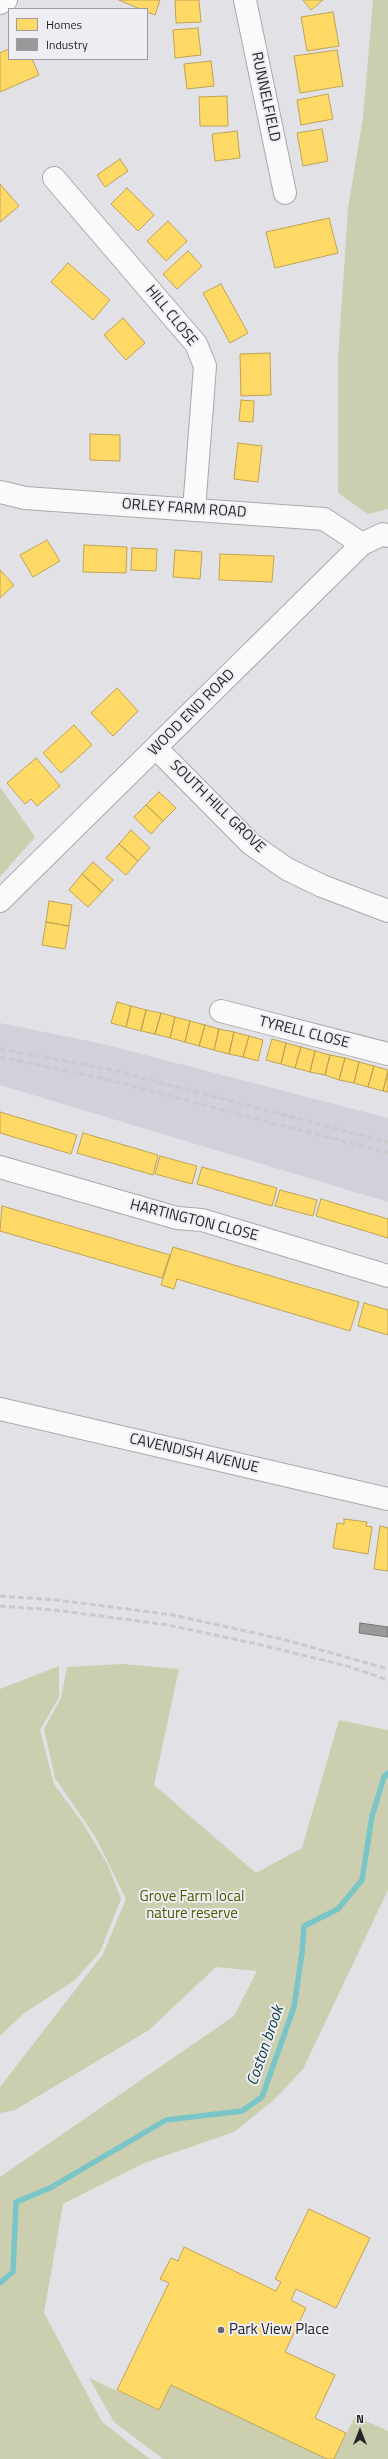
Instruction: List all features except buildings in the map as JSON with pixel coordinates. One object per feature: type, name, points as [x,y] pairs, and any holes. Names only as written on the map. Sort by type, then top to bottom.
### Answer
[{"type":"street","points":[[0,3],[6,0]]},
{"type":"street","name":"RUNNELFIELD","points":[[245,0],[285,193]]},
{"type":"street","name":"HILL CLOSE","points":[[54,178],[196,344],[205,366],[194,510]]},
{"type":"street","name":"ORLEY FARM ROAD","points":[[0,492],[25,498],[324,519],[362,544]]},
{"type":"street","name":"WOOD END ROAD","points":[[0,901],[362,544],[383,534],[388,536]]},
{"type":"street","name":"SOUTH HILL GROVE","points":[[156,748],[251,844],[287,869],[322,886],[388,911]]},
{"type":"street","name":"TYRELL CLOSE","points":[[220,1011],[388,1054]]},
{"type":"street","name":"HARTINGTON CLOSE","points":[[0,1167],[177,1218],[202,1220],[388,1276]]},
{"type":"street","name":"CAVENDISH AVENUE","points":[[0,1409],[388,1499]]},
{"type":"shaded area","points":[[0,1023],[103,1044],[388,1118],[388,1202],[0,1085]]},
{"type":"green space","points":[[373,0],[388,0],[388,509],[368,514],[338,493],[338,358],[348,209],[363,117]]},
{"type":"green space","points":[[0,787],[35,837],[0,877]]},
{"type":"green space","name":"Grove Farm local nature reserve","points":[[122,1664],[179,1669],[154,1785],[256,1873],[302,1848],[339,1720],[388,1730],[388,1890],[303,2069],[275,2099],[234,2132],[144,2163],[63,2204],[44,2313],[102,2422],[150,2459],[0,2459],[0,2177],[234,2016],[257,1971],[216,1967],[149,2030],[15,2110],[0,2113],[0,2087],[103,1954],[126,1899],[96,1838],[55,1778],[44,1729],[61,1698],[67,1667]]},
{"type":"green space","name":"Grove Farm local nature reserve","points":[[59,1666],[59,1697],[40,1730],[54,1784],[82,1822],[108,1865],[121,1899],[100,1952],[74,1981],[24,2013],[0,2036],[0,1689]]},
{"type":"green space","points":[[89,2378],[158,2410],[171,2385],[327,2459],[163,2459],[114,2422]]},
{"type":"green space","points":[[355,2416],[388,2431],[388,2459],[334,2459]]},
{"type":"waterway","name":"Coston brook","points":[[0,2283],[13,2272],[16,2202],[50,2188],[166,2120],[242,2111],[262,2097],[294,2007],[302,1953],[304,1926],[338,1909],[362,1880],[372,1816],[384,1777],[388,1773]]},
{"type":"railway","points":[[0,1049],[108,1069],[388,1142]]},
{"type":"railway","points":[[0,1057],[105,1079],[388,1153]]},
{"type":"railway","points":[[0,1596],[57,1600],[173,1615],[286,1640],[388,1669]]},
{"type":"railway","points":[[0,1606],[55,1610],[168,1625],[257,1644],[347,1666],[388,1680]]},
{"type":"place","name":"Park View Place","points":[[221,2330]]}]
